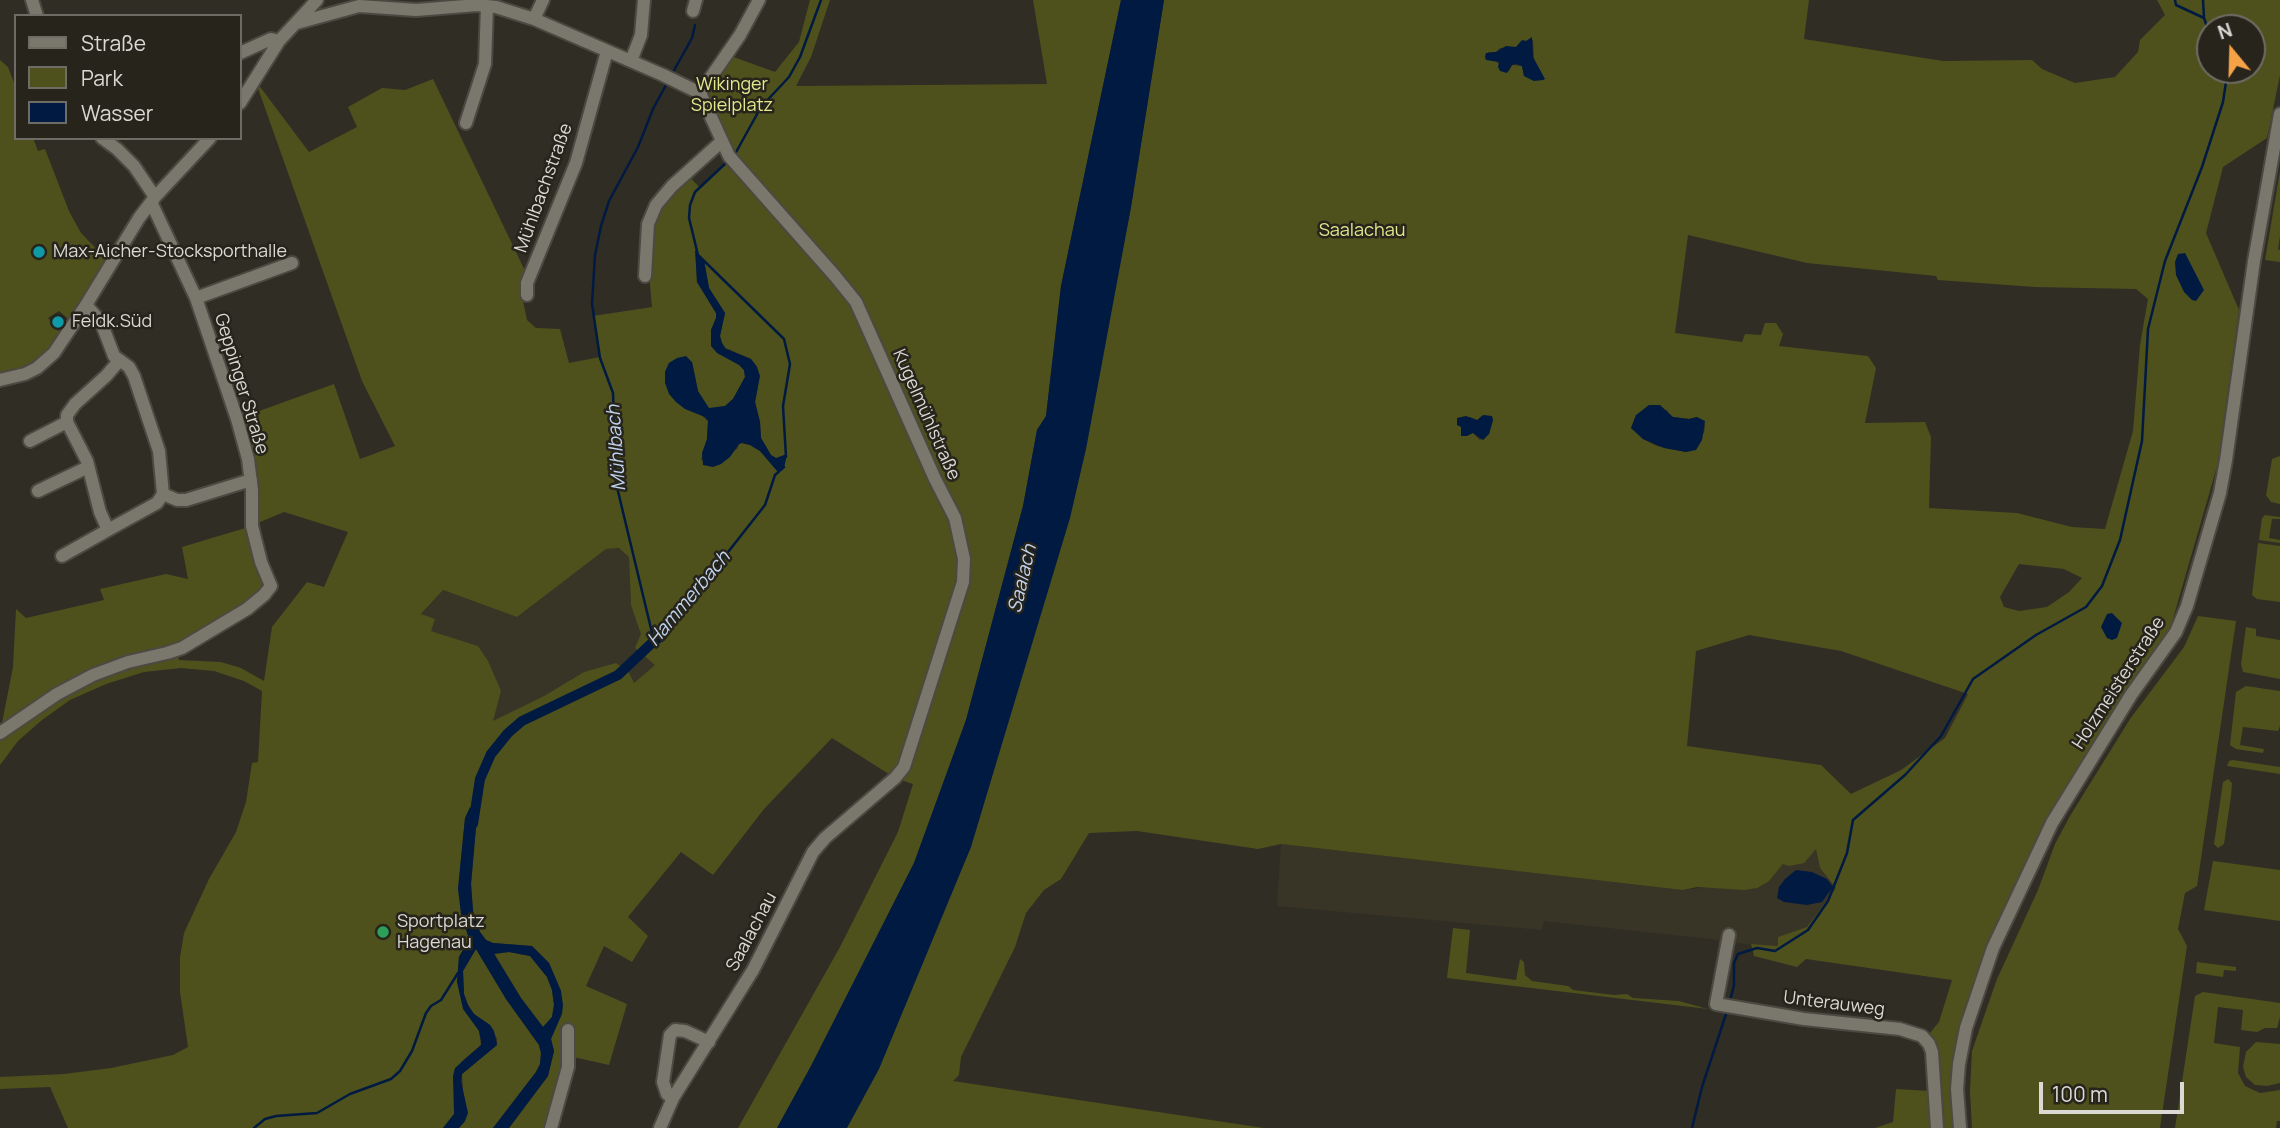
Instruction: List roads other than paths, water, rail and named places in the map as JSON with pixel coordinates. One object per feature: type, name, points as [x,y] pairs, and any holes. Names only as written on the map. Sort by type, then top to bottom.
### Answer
[{"type":"street","points":[[242,100],[279,41],[317,0]]},
{"type":"street","points":[[534,19],[543,0]]},
{"type":"street","points":[[631,61],[641,35],[644,0]]},
{"type":"street","points":[[297,23],[357,3],[416,10],[487,6],[505,9],[534,19],[701,93],[740,35],[759,0]]},
{"type":"street","points":[[466,123],[485,64],[487,6]]},
{"type":"street","points":[[242,52],[271,39],[279,41]]},
{"type":"street","name":"Mühlbachstraße","points":[[527,295],[527,283],[576,163],[607,51]]},
{"type":"street","name":"Kugelmühlstraße","points":[[701,93],[724,151],[856,302],[955,518],[963,549],[963,582],[904,766],[895,778],[825,838]]},
{"type":"street","name":"Holzmeisterstraße","points":[[1960,1128],[1958,1064],[1966,1028],[1993,948],[2052,823],[2131,695],[2176,632],[2187,607],[2220,493],[2248,295],[2280,114]]},
{"type":"street","name":"Geppinger Straße","points":[[0,733],[57,694],[93,675],[128,662],[182,648],[237,616],[269,590],[271,582],[261,562],[252,526],[248,459],[196,298],[153,200],[134,166],[105,140]]},
{"type":"street","points":[[0,380],[25,374],[44,361],[65,338],[139,218],[208,140]]},
{"type":"street","points":[[645,276],[648,224],[656,205],[672,186],[721,142]]},
{"type":"street","name":"Geppinger Straße","points":[[196,298],[292,263]]},
{"type":"street","points":[[62,556],[157,503],[163,494],[159,451],[132,372],[114,356],[99,318],[86,305]]},
{"type":"street","points":[[108,530],[100,512],[88,467],[67,422],[67,415],[119,361]]},
{"type":"street","points":[[30,441],[67,422]]},
{"type":"street","points":[[38,491],[88,467]]},
{"type":"street","points":[[163,494],[186,500],[251,480]]},
{"type":"street","name":"Saalachau","points":[[660,1128],[674,1098],[753,970],[803,869],[825,838]]},
{"type":"street","name":"Unterauweg","points":[[1729,935],[1716,1004],[1804,1019],[1900,1030],[1922,1036],[1933,1052],[1937,1128]]},
{"type":"street","points":[[551,1128],[568,1067],[568,1030]]},
{"type":"street","points":[[674,1098],[667,1094],[663,1082],[670,1035],[675,1030],[685,1031],[709,1042]]},
{"type":"water","name":"Saalach","points":[[1121,0],[1164,0],[1131,207],[1086,449],[1070,518],[971,847],[879,1069],[847,1128],[777,1128],[914,863],[966,720],[1023,506],[1037,430],[1046,416],[1061,286]]},
{"type":"water","points":[[1532,37],[1533,57],[1545,79],[1543,80],[1534,81],[1524,76],[1522,66],[1512,65],[1507,73],[1500,71],[1499,62],[1486,60],[1486,53],[1496,52],[1506,46],[1516,47],[1522,40],[1526,41]]},
{"type":"water","points":[[695,250],[704,260],[709,288],[725,313],[720,336],[722,343],[726,349],[751,359],[757,367],[760,376],[755,402],[761,438],[771,455],[776,458],[787,454],[784,468],[778,472],[760,451],[742,443],[721,464],[713,467],[703,465],[702,453],[707,439],[708,421],[705,417],[685,409],[669,394],[665,372],[669,363],[677,358],[686,356],[692,362],[698,391],[709,408],[725,406],[733,399],[745,377],[744,370],[739,365],[717,353],[711,346],[711,330],[716,313],[697,282]]},
{"type":"water","points":[[2185,253],[2204,290],[2196,301],[2184,292],[2176,275],[2175,262],[2178,254]]},
{"type":"water","points":[[1649,405],[1660,405],[1673,417],[1697,417],[1705,421],[1702,440],[1696,450],[1686,452],[1664,448],[1643,439],[1631,428],[1636,415]]},
{"type":"water","points":[[1483,415],[1492,416],[1493,420],[1489,434],[1483,440],[1473,433],[1461,436],[1457,418],[1466,416],[1477,420]]},
{"type":"water","points":[[2112,613],[2122,623],[2117,638],[2112,640],[2107,638],[2101,627],[2107,614]]},
{"type":"water","points":[[470,807],[477,816],[471,884],[473,911],[480,932],[486,940],[493,943],[532,946],[549,963],[561,991],[563,1005],[551,1039],[554,1051],[548,1076],[509,1128],[493,1128],[536,1072],[541,1053],[539,1045],[506,999],[476,949],[463,971],[464,994],[474,1014],[494,1031],[497,1045],[462,1074],[468,1113],[465,1121],[459,1128],[443,1128],[454,1114],[455,1068],[481,1045],[479,1031],[463,1009],[457,982],[459,957],[469,939],[461,914],[458,889],[465,818]],"holes":[[[509,952],[530,956],[547,977],[552,990],[552,1017],[543,1027],[521,998],[494,954]]]},
{"type":"water","points":[[1796,870],[1812,872],[1827,879],[1833,887],[1822,902],[1807,905],[1784,902],[1777,898],[1779,887]]},
{"type":"waterway","points":[[735,154],[761,107],[789,77],[800,57],[821,0]]},
{"type":"waterway","points":[[2175,0],[2176,5],[2196,14]]},
{"type":"waterway","points":[[2203,0],[2204,14]]},
{"type":"waterway","name":"Mühlbach","points":[[672,74],[692,38],[695,25]]},
{"type":"waterway","name":"Mühlbach","points":[[654,641],[616,483],[613,393],[600,358],[592,304],[595,255],[609,201],[638,147],[667,83]]},
{"type":"waterway","points":[[1730,1001],[1734,985],[1734,963],[1738,954],[1757,948],[1775,951],[1808,930],[1828,901],[1847,853],[1853,820],[1905,775],[1941,736],[1973,679],[2036,635],[2086,607],[2102,586],[2120,540],[2142,441],[2148,329],[2165,261],[2202,167],[2223,102],[2226,84]]},
{"type":"waterway","name":"Hammerbach","points":[[727,162],[695,192],[689,218],[698,255],[784,339],[790,364],[783,406],[786,457]]},
{"type":"waterway","name":"Hammerbach","points":[[662,636],[765,505],[775,475],[784,467]]},
{"type":"waterway","name":"Hammerbach","points":[[473,824],[480,779],[491,754],[508,733],[522,721],[618,675],[662,636]]},
{"type":"waterway","points":[[254,1128],[265,1119],[276,1116],[317,1113],[350,1094],[391,1079],[400,1071],[412,1051],[426,1013],[441,1000],[458,973]]},
{"type":"waterway","points":[[1692,1128],[1702,1087],[1727,1011]]},
{"type":"place","name":"Max-Aicher-Stocksporthalle","points":[[39,252]]},
{"type":"place","name":"Feldk.Süd","points":[[58,322]]},
{"type":"place","name":"Sportplatz Hagenau","points":[[383,932]]},
{"type":"park label","name":"Wikinger Spielplatz","points":[[732,95]]}]
